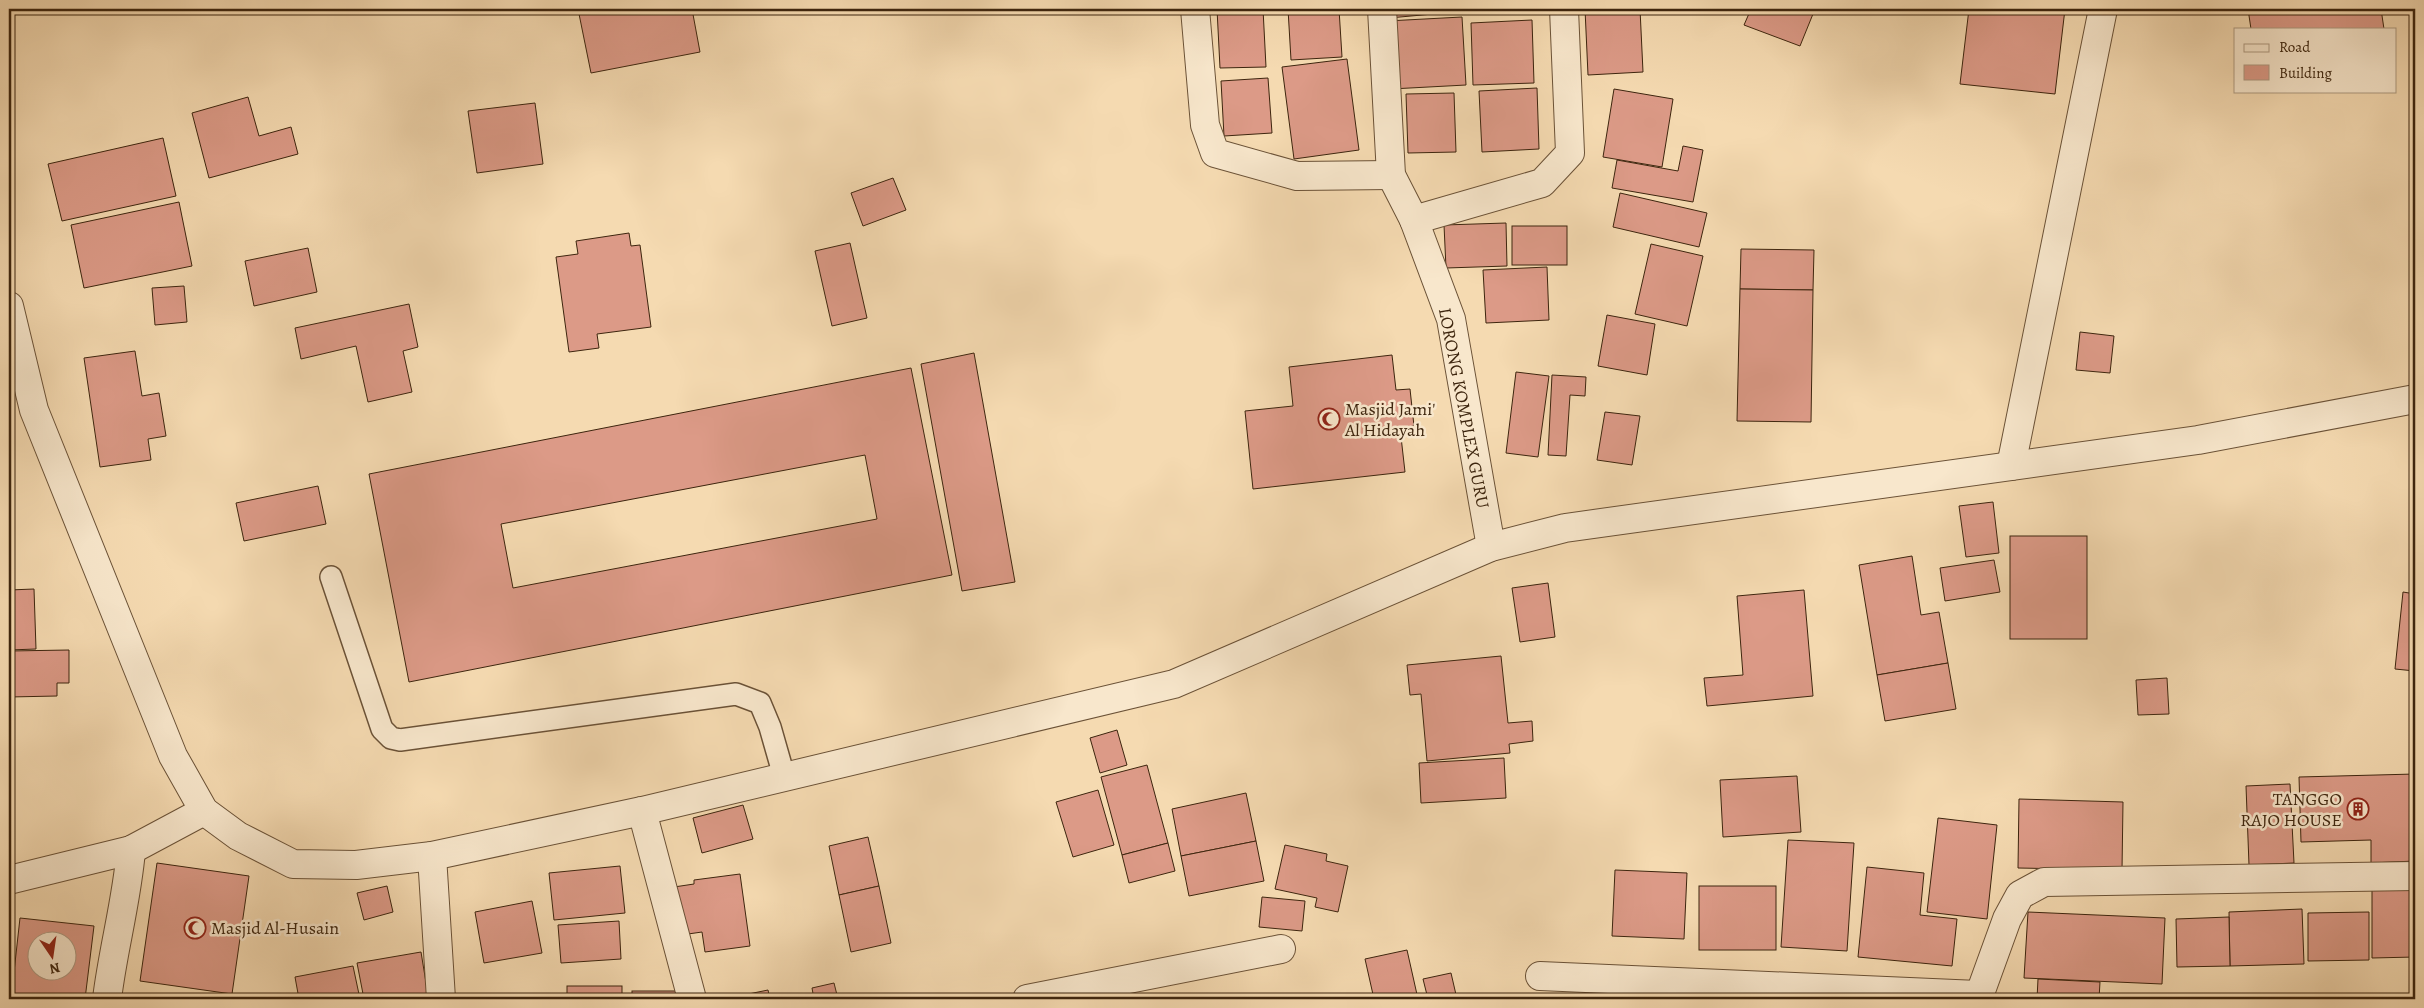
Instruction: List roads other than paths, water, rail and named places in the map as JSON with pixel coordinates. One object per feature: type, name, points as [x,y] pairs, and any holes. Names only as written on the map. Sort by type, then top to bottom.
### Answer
[{"type":"street","points":[[1195,9],[1205,125],[1215,153],[1296,176],[1391,176]]},
{"type":"street","name":"LORONG KOMPLEX GURU","points":[[1382,9],[1391,176],[1414,220],[1451,320],[1491,547]]},
{"type":"street","points":[[1414,220],[1542,183],[1570,153],[1564,9]]},
{"type":"street","points":[[2011,466],[2103,9]]},
{"type":"street","points":[[9,306],[34,410],[173,756],[204,810],[238,836],[293,864],[356,865],[432,856],[642,811],[1174,684],[1491,547],[1565,528],[2198,440],[2415,399]]},
{"type":"street","points":[[9,880],[131,850],[204,810]]},
{"type":"street","points":[[642,811],[692,999]]},
{"type":"street","points":[[107,999],[113,952],[129,876],[131,850]]},
{"type":"street","points":[[432,856],[441,999]]},
{"type":"street","points":[[1540,976],[1978,997],[2007,919],[2020,895],[2044,882],[2415,876]]},
{"type":"street","points":[[1027,999],[1281,949]]},
{"type":"lane","points":[[331,577],[382,729],[391,738],[400,740],[736,694],[760,703],[770,727],[784,776]]},
{"type":"place","name":"Masjid Jami' Al Hidayah","points":[[1329,419]]},
{"type":"place","name":"TANGGO RAJO HOUSE","points":[[2358,809]]},
{"type":"place","name":"Masjid Al-Husain","points":[[195,928]]}]
